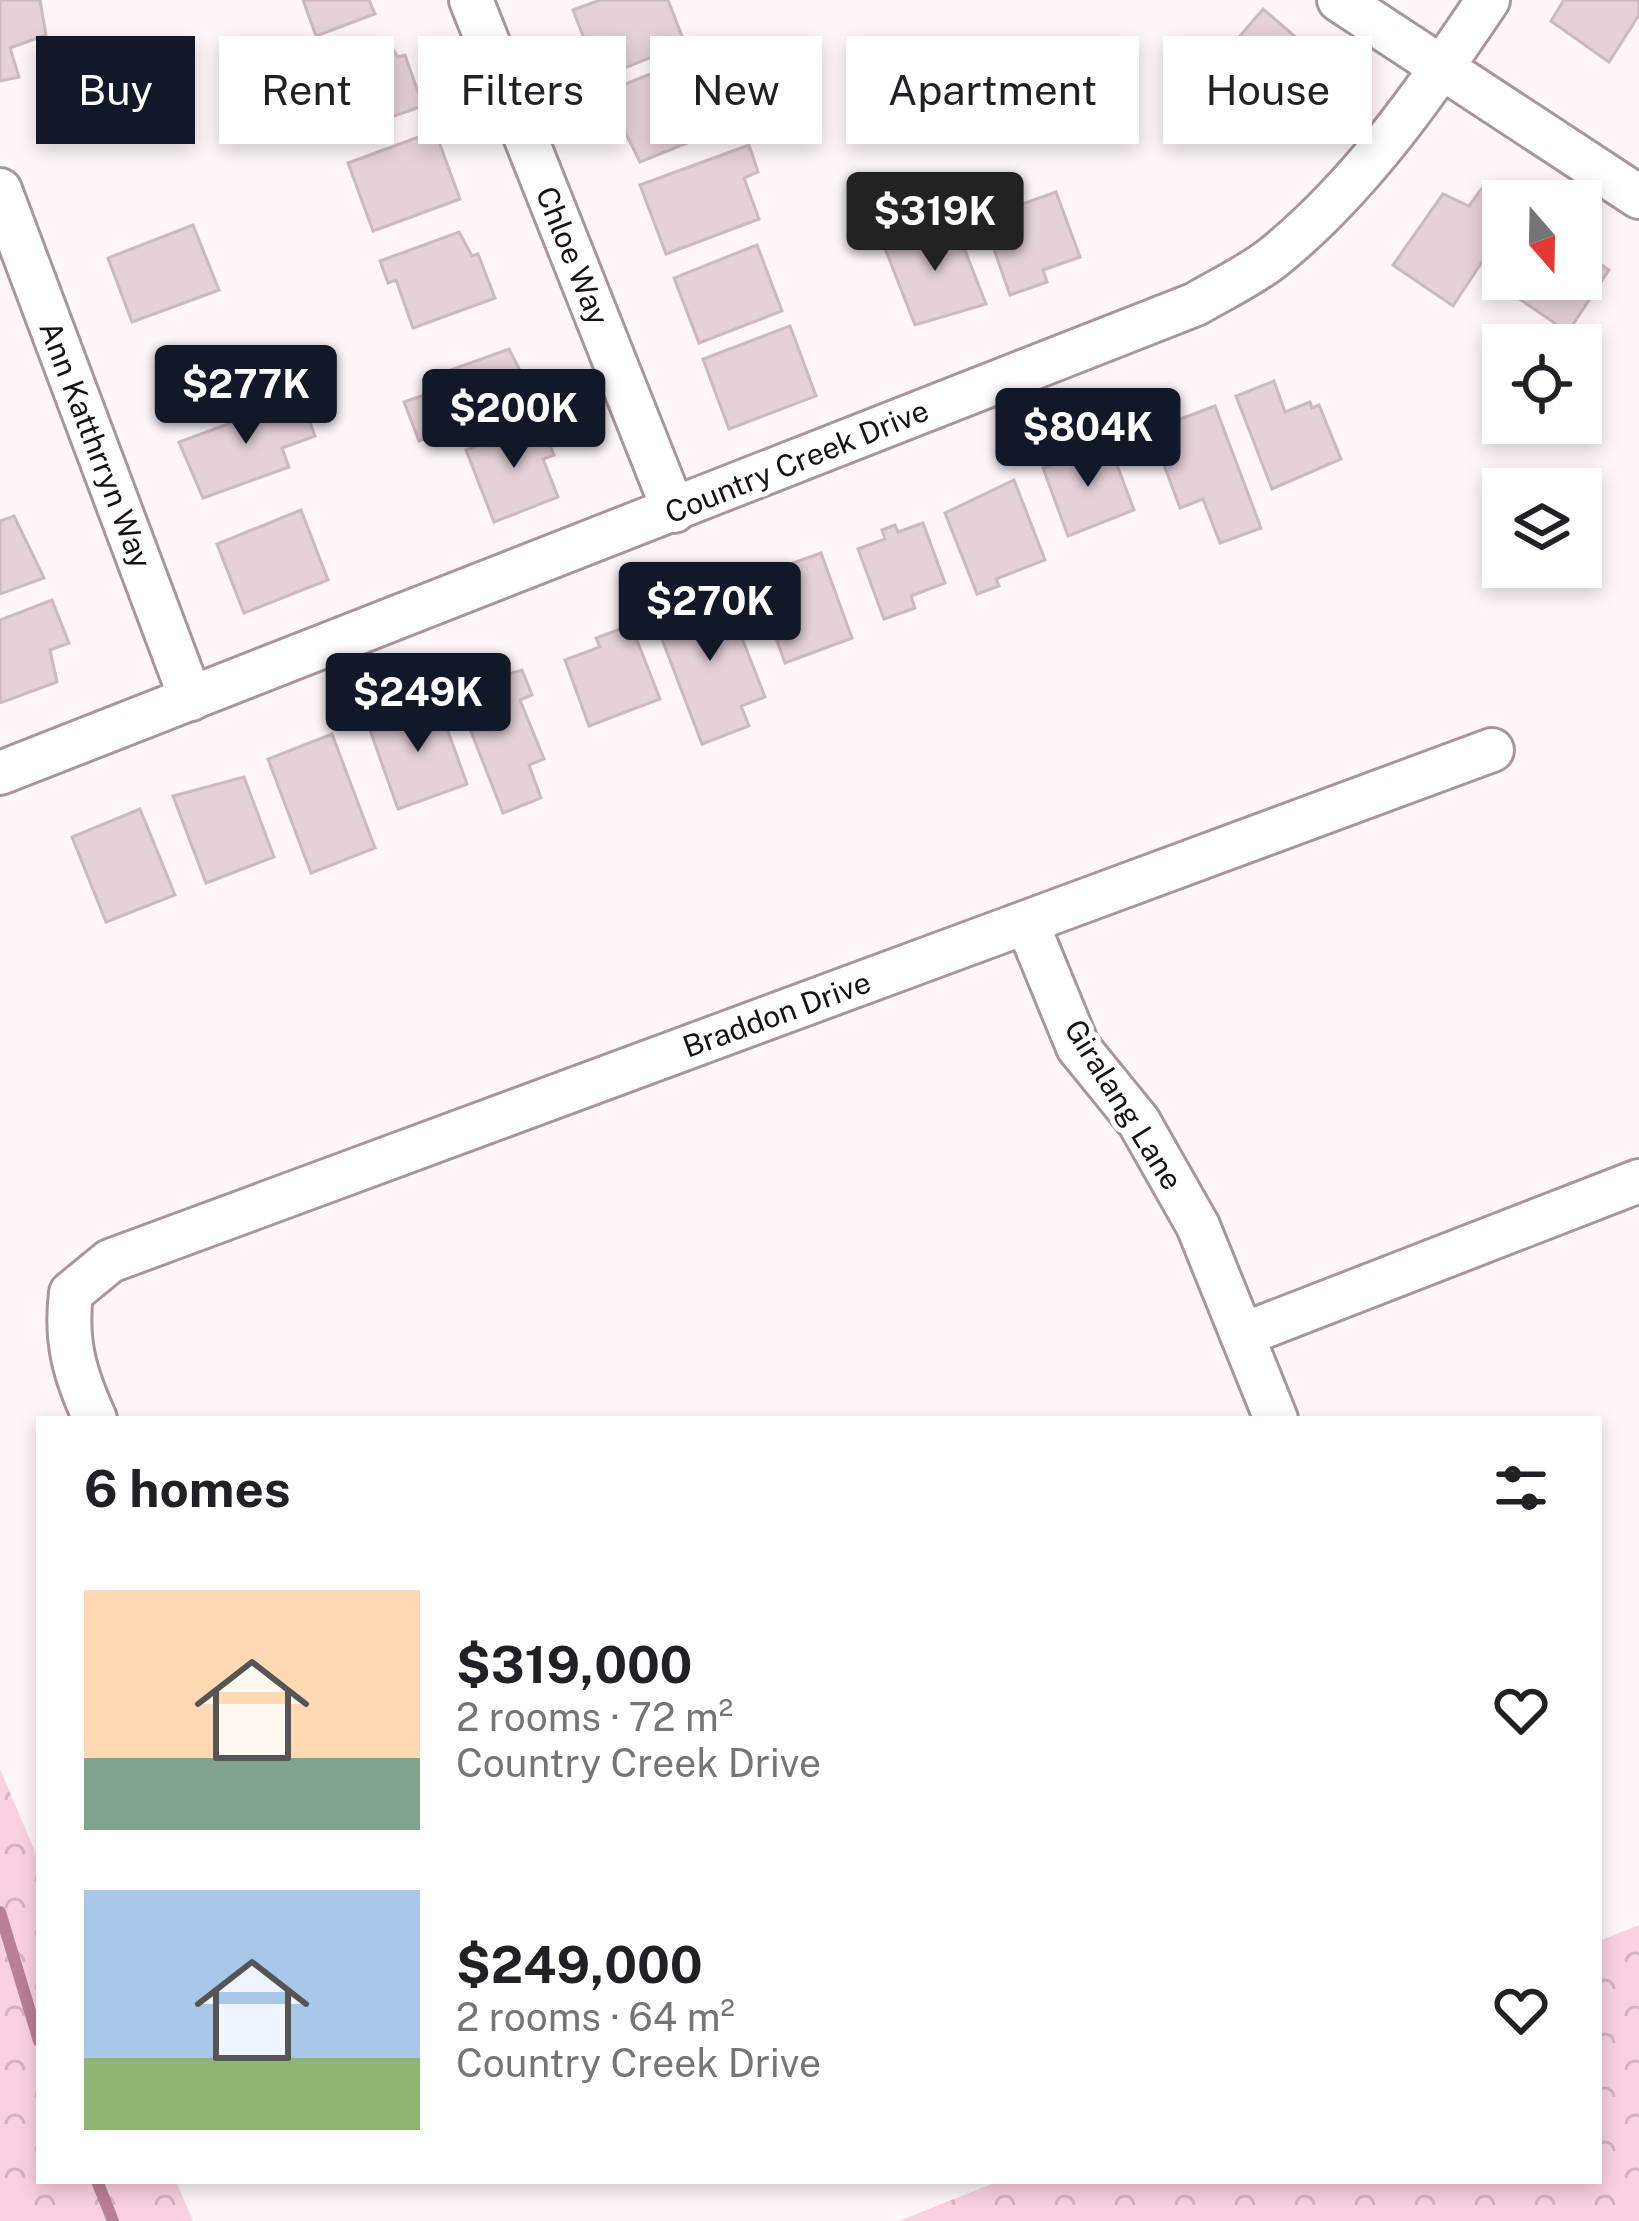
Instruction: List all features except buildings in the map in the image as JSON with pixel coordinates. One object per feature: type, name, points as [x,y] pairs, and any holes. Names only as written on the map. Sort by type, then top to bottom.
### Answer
[{"type":"street","name":"Chloe Way","points":[[471,0],[674,511]]},
{"type":"street","points":[[1339,0],[1639,197]]},
{"type":"street","name":"Country Creek Drive","points":[[0,773],[1196,304],[1274,257],[1415,110],[1488,0]]},
{"type":"street","name":"Ann Katthrryn Way","points":[[0,190],[191,699]]},
{"type":"street","name":"Braddon Drive","points":[[93,1416],[72,1366],[71,1294],[110,1261],[1492,750]]},
{"type":"street","name":"Giralang Lane","points":[[1027,923],[1078,1046],[1139,1122],[1186,1205],[1275,1416]]},
{"type":"street","points":[[1242,1335],[1639,1180]]},
{"type":"green space","points":[[0,1769],[36,1854],[36,2184],[177,2184],[193,2221],[0,2221]]},
{"type":"green space","points":[[1639,1925],[1639,2221],[899,2221],[992,2184],[1602,2184],[1602,1940]]},
{"type":"waterway","points":[[0,1912],[36,2031]]},
{"type":"waterway","points":[[98,2184],[113,2221]]}]
